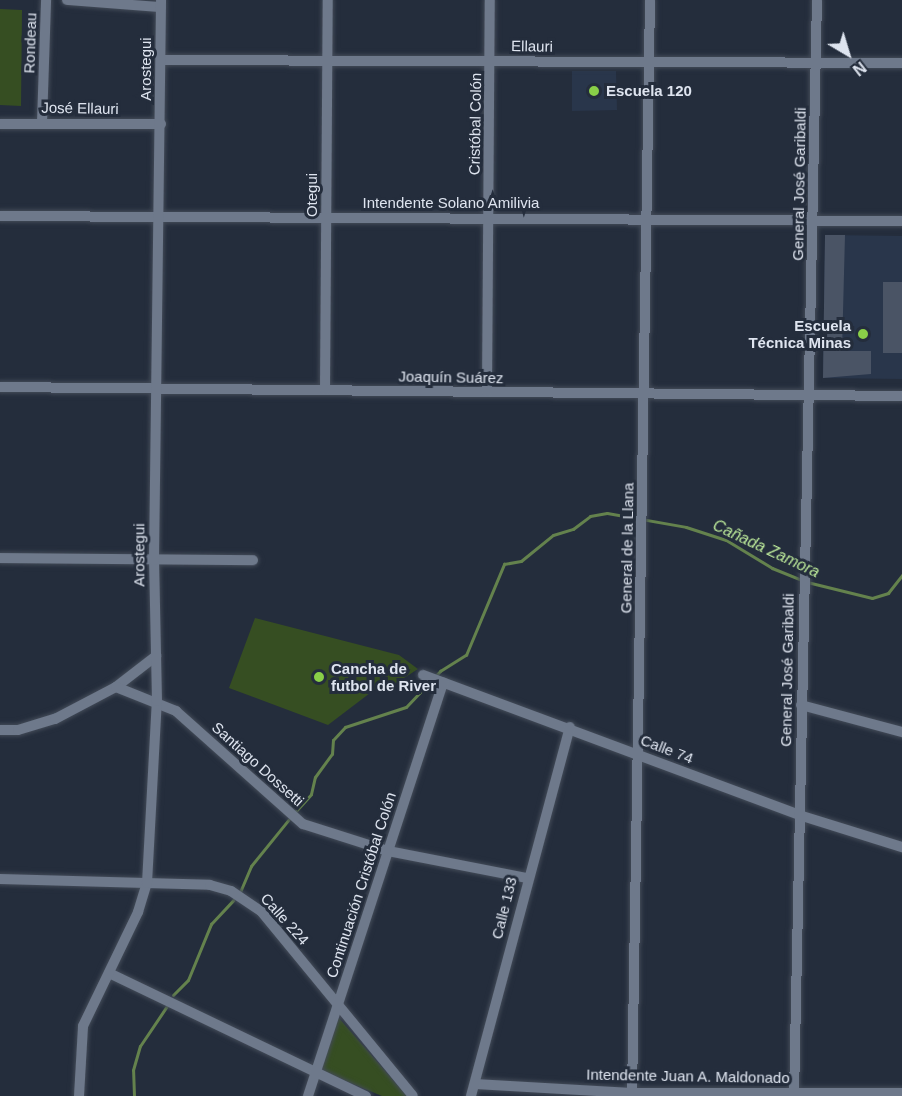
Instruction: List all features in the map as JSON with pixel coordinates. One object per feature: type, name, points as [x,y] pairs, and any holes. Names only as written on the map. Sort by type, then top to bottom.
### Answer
[{"type":"street","name":"Rondeau","points":[[42,123],[46,0]]},
{"type":"street","points":[[67,0],[160,3]]},
{"type":"street","name":"Otegui","points":[[325,390],[328,0]]},
{"type":"street","name":"Cristóbal Colón","points":[[486,392],[490,0]]},
{"type":"street","name":"General de la Llana","points":[[632,1094],[649,218],[650,0]]},
{"type":"street","name":"General José Garibaldi","points":[[794,1094],[807,395],[818,0]]},
{"type":"street","name":"Arostegui","points":[[79,1096],[83,1026],[109,973],[147,883],[157,701],[154,560],[161,124],[160,3]]},
{"type":"street","name":"Ellauri","points":[[161,60],[902,63]]},
{"type":"street","name":"José Ellauri","points":[[2,126],[42,123],[161,124]]},
{"type":"street","name":"Intendente Solano Amilivia","points":[[0,216],[902,221]]},
{"type":"street","name":"Joaquín Suárez","points":[[0,387],[902,396]]},
{"type":"street","points":[[0,558],[254,560]]},
{"type":"street","points":[[0,730],[18,730],[55,719],[116,687],[156,656]]},
{"type":"street","name":"Calle 74","points":[[434,679],[639,753],[799,815],[902,847]]},
{"type":"street","name":"Continuación Cristóbal Colón","points":[[308,1096],[313,1074],[388,851],[434,679]]},
{"type":"street","name":"Santiago Dossetti","points":[[116,687],[157,701],[176,711],[287,813],[320,831],[388,851],[527,878]]},
{"type":"street","points":[[801,705],[902,732]]},
{"type":"street","name":"Calle 133","points":[[471,1096],[527,878],[570,728]]},
{"type":"street","name":"Calle 224","points":[[0,879],[210,885],[246,899],[338,1003],[413,1096]]},
{"type":"street","points":[[109,973],[313,1074],[366,1096]]},
{"type":"street","name":"Intendente Juan A. Maldonado","points":[[475,1084],[632,1094],[902,1093]]},
{"type":"shaded area","name":"Escuela 120","points":[[572,71],[616,71],[617,110],[572,111]]},
{"type":"shaded area","name":"Escuela Técnica Minas","points":[[825,235],[902,236],[902,379],[823,378]]},
{"type":"green space","points":[[0,9],[22,10],[21,106],[0,105]]},
{"type":"green space","name":"Cancha de futbol de River","points":[[255,618],[399,655],[418,669],[393,685],[374,690],[328,725],[229,688]]},
{"type":"green space","points":[[338,1017],[407,1096],[382,1096],[319,1070]]},
{"type":"building","points":[[825,235],[845,235],[842,351],[871,351],[871,374],[823,378]]},
{"type":"building","points":[[883,282],[902,282],[902,353],[883,353]]},
{"type":"waterway","name":"Cañada Zamora","points":[[295,812],[311,794],[315,777],[332,754],[333,740],[345,727],[406,707],[440,671],[466,655],[504,564],[521,561],[553,535],[573,529],[590,516],[607,513],[686,527],[726,540],[772,568],[801,580]]},
{"type":"waterway","name":"Cañada Zamora","points":[[807,582],[872,598],[888,593],[902,575]]},
{"type":"waterway","name":"Cañada Zamora","points":[[240,892],[251,866],[289,819]]},
{"type":"waterway","name":"Cañada Zamora","points":[[173,995],[188,980],[211,924],[233,900]]},
{"type":"waterway","name":"Cañada Zamora","points":[[134,1096],[133,1070],[140,1046],[167,1006]]},
{"type":"place","name":"Escuela 120","points":[[594,91]]},
{"type":"place","name":"Escuela Técnica Minas","points":[[863,334]]},
{"type":"place","name":"Cancha de futbol de River","points":[[319,677]]}]
